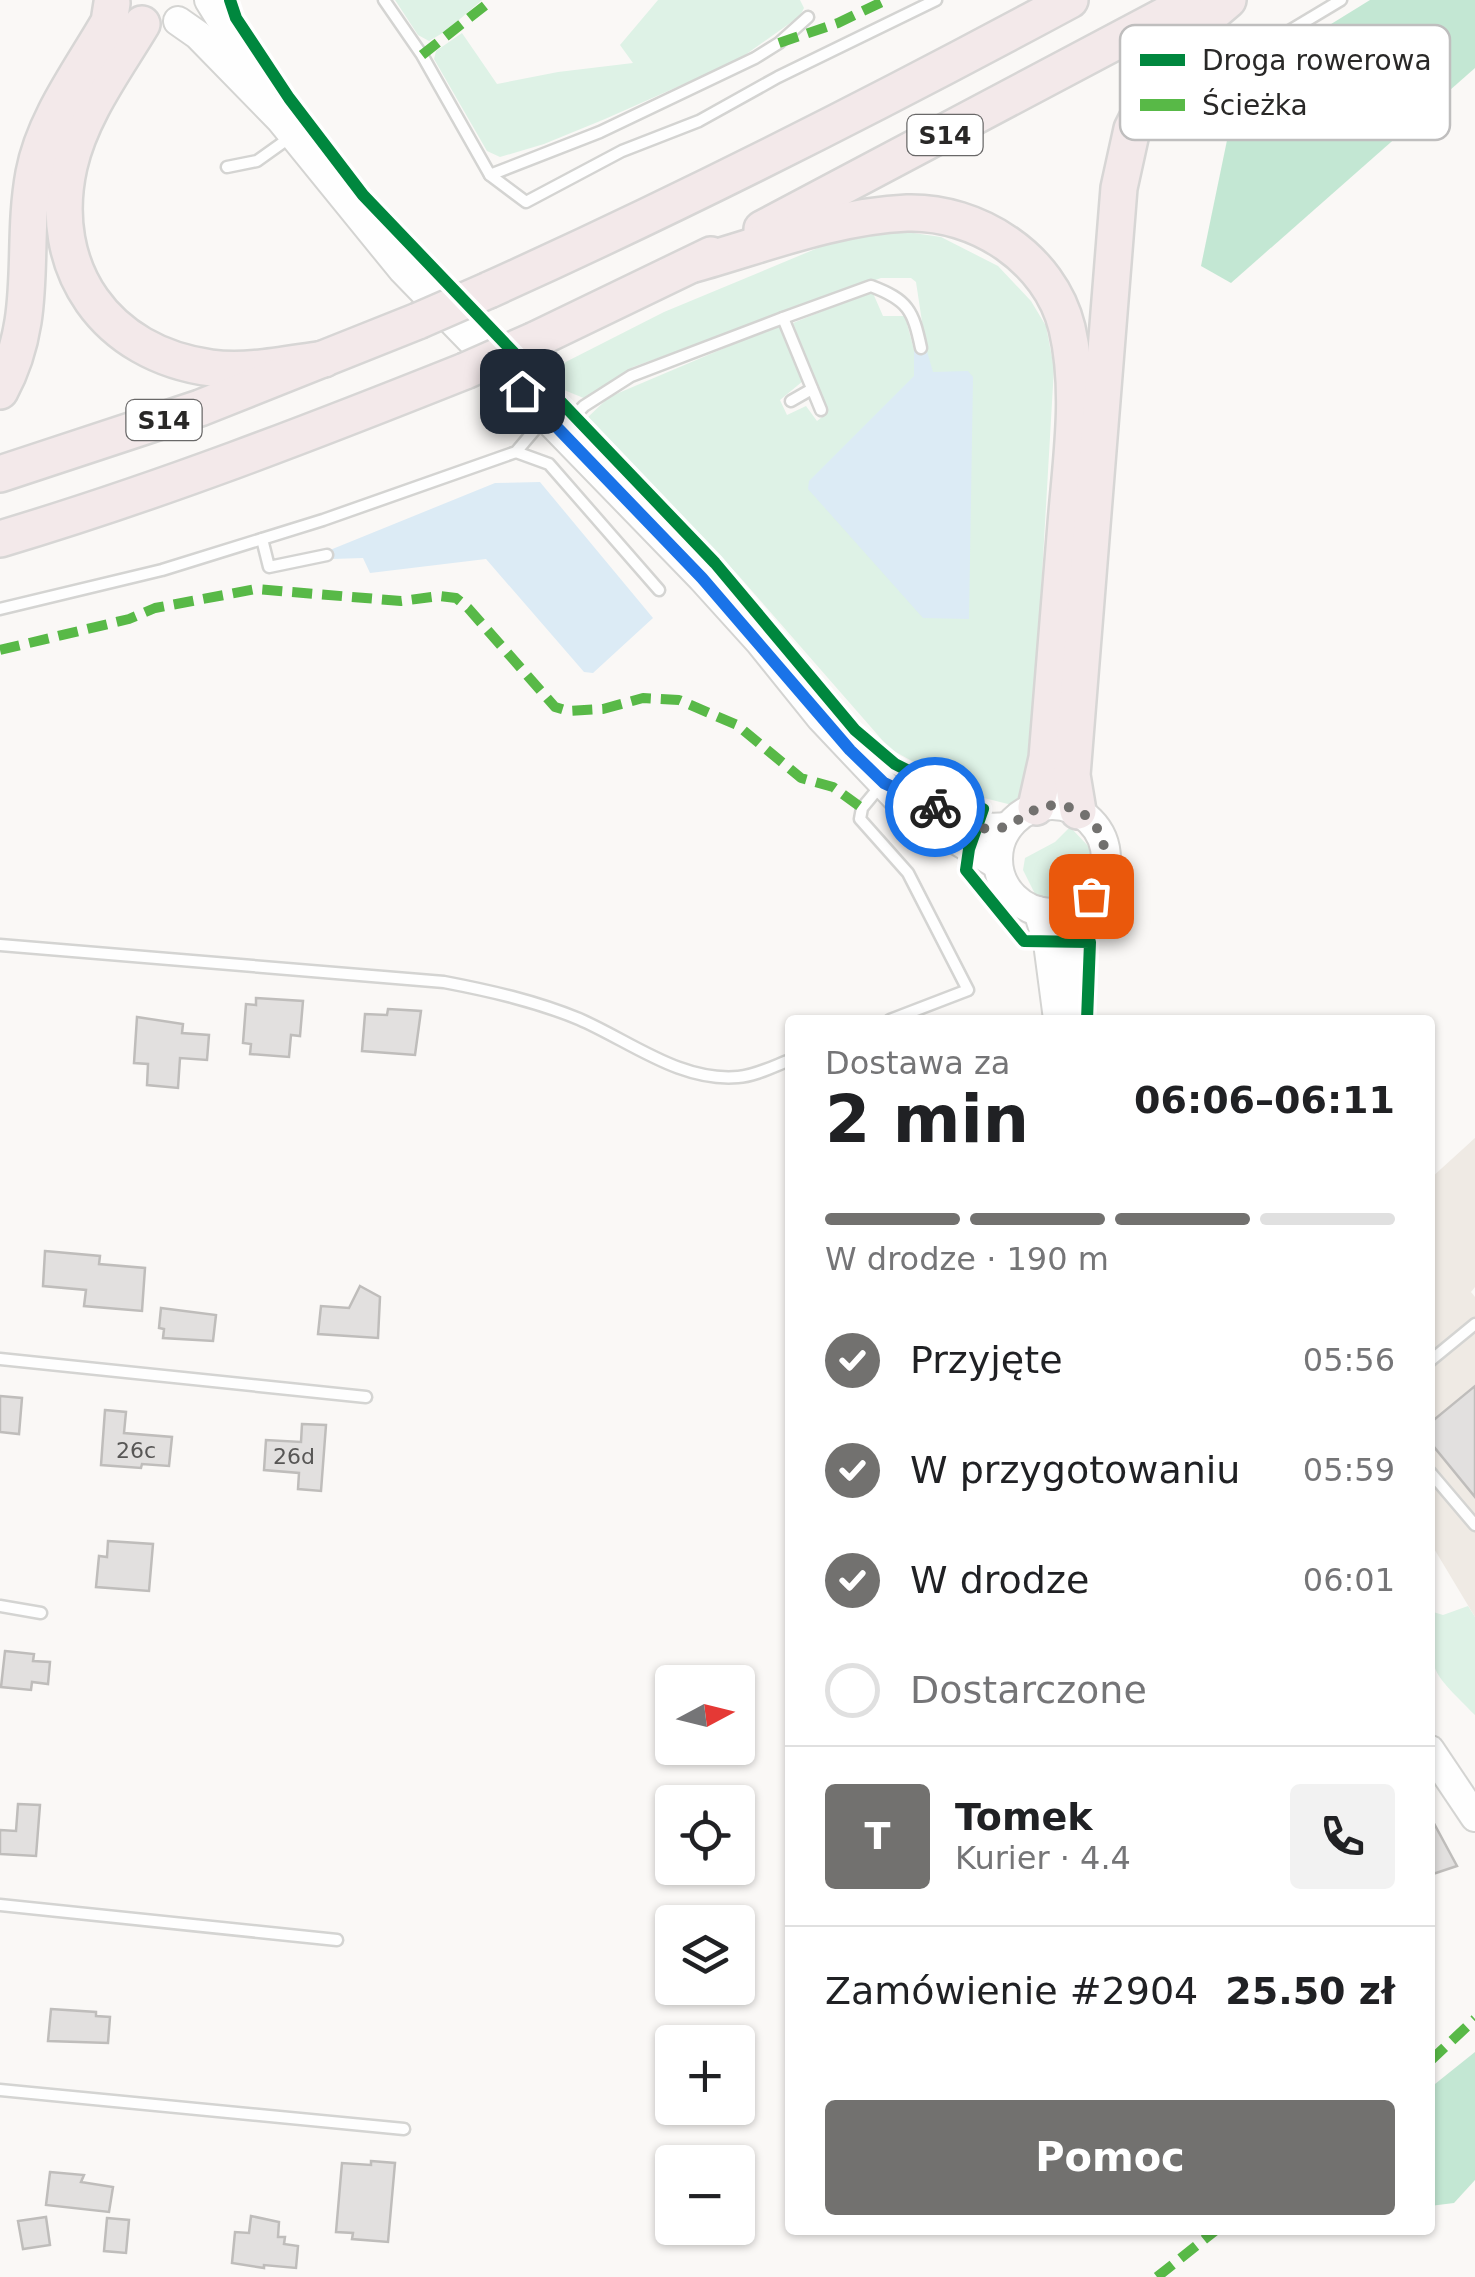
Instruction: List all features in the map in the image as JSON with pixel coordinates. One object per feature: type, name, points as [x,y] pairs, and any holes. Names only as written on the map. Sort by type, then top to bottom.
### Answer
[{"type":"highway","name":"S14","points":[[0,474],[200,408],[489,290],[800,142],[1070,0]]},
{"type":"highway","name":"S14","points":[[1148,25],[1194,0]]},
{"type":"highway","points":[[1199,25],[1228,0]]},
{"type":"highway","points":[[0,391],[24,324],[34,174],[42,142],[109,22],[111,1]]},
{"type":"highway","points":[[142,24],[87,115],[69,164],[63,202],[68,251],[76,276],[114,327],[144,348],[176,362],[240,370],[324,359]]},
{"type":"highway","name":"S14","points":[[0,539],[134,498],[316,430],[535,340],[694,264],[1120,40]]},
{"type":"highway","points":[[1078,811],[1072,775],[1120,188],[1130,140]]},
{"type":"highway","points":[[694,264],[871,216],[948,216],[981,227],[1013,247],[1051,293],[1066,324],[1074,425],[1047,758],[1023,816]]},
{"type":"main road","points":[[111,1],[125,16],[142,24],[160,25],[178,21],[205,0],[254,68],[287,128]]},
{"type":"main road","points":[[178,21],[198,35],[287,128],[402,268],[702,578],[821,718],[884,783],[921,820],[998,865]]},
{"type":"main road","points":[[884,783],[977,827],[997,829],[1023,816],[1066,806],[1078,811],[1102,836],[1106,853],[1099,887],[1075,908],[1058,913],[1038,911],[1012,896],[1003,882],[998,850],[1023,816]]},
{"type":"main road","points":[[1074,1015],[1071,925],[1075,908]]},
{"type":"main road","points":[[1038,911],[1048,943],[1057,1015]]},
{"type":"main road","points":[[1435,1757],[1475,1817]]},
{"type":"lane","points":[[384,0],[422,55],[490,175],[526,202],[622,150],[700,121],[778,77],[936,0]]},
{"type":"lane","points":[[1299,25],[1341,0]]},
{"type":"lane","points":[[490,175],[600,132],[755,58],[808,17]]},
{"type":"lane","points":[[227,167],[257,160],[287,128]]},
{"type":"lane","points":[[0,609],[162,570],[516,452],[554,422],[631,376],[870,286],[896,296],[914,315],[921,348]]},
{"type":"lane","points":[[783,318],[820,410]]},
{"type":"lane","points":[[791,401],[812,390]]},
{"type":"lane","points":[[516,452],[549,464],[660,590]]},
{"type":"lane","points":[[262,539],[269,567],[327,554]]},
{"type":"lane","points":[[884,783],[870,797],[860,818],[908,873],[968,990],[903,1015]]},
{"type":"lane","points":[[0,946],[444,982],[506,993],[578,1019],[668,1064],[718,1077],[743,1077],[785,1062]]},
{"type":"lane","points":[[1435,1357],[1475,1324]]},
{"type":"lane","points":[[0,1360],[366,1397]]},
{"type":"lane","points":[[1435,1478],[1475,1525]]},
{"type":"lane","points":[[0,1606],[41,1613]]},
{"type":"lane","points":[[0,1905],[338,1940]]},
{"type":"lane","points":[[0,2090],[404,2129]]},
{"type":"shaded area","points":[[926,348],[933,372],[968,371],[973,377],[969,619],[923,618],[808,489],[809,481],[914,376],[914,350]]},
{"type":"shaded area","points":[[540,482],[653,618],[593,673],[584,672],[486,559],[370,573],[363,558],[332,559],[330,550],[495,483]]},
{"type":"shaded area","points":[[1475,1138],[1475,1287],[1471,1292],[1475,1297],[1475,1617],[1435,1550],[1435,1174]]},
{"type":"green space","points":[[395,0],[482,0],[429,41],[418,35]]},
{"type":"green space","points":[[658,0],[800,0],[804,8],[800,16],[738,60],[544,144],[500,157],[487,151],[434,59],[436,51],[462,33],[497,84],[633,63],[620,45]]},
{"type":"green space","points":[[1370,0],[1475,0],[1475,68],[1450,90],[1450,25],[1329,25]]},
{"type":"green space","points":[[1227,140],[1393,140],[1231,283],[1201,266]]},
{"type":"green space","points":[[893,230],[941,237],[998,266],[1031,301],[1046,326],[1054,368],[1030,782],[1012,805],[976,796],[890,749],[738,575],[587,418],[609,397],[779,325],[803,381],[780,400],[787,415],[806,406],[817,421],[827,413],[793,323],[872,291],[883,316],[905,316],[914,350],[926,348],[916,282],[911,278],[881,278],[633,367],[586,399],[564,390],[546,372],[664,312],[825,245]]},
{"type":"green space","points":[[1070,827],[1090,848],[1084,883],[1072,895],[1036,896],[1023,870],[1025,858],[1055,842]]},
{"type":"green space","points":[[1468,1606],[1475,1617],[1475,1715],[1436,1670],[1435,1613],[1443,1615]]},
{"type":"green space","points":[[1475,2052],[1475,2180],[1454,2203],[1435,2205],[1435,2084]]},
{"type":"building","points":[[256,998],[303,1001],[300,1036],[291,1035],[289,1057],[250,1054],[251,1044],[243,1043],[246,1004],[256,1005]]},
{"type":"building","points":[[388,1009],[421,1011],[415,1055],[362,1051],[365,1014],[387,1015]]},
{"type":"building","points":[[137,1017],[183,1024],[182,1033],[209,1035],[207,1060],[180,1058],[178,1088],[147,1085],[148,1064],[134,1063]]},
{"type":"building","points":[[45,1251],[100,1256],[99,1264],[145,1268],[142,1311],[84,1306],[86,1290],[43,1286]]},
{"type":"building","points":[[360,1286],[380,1297],[378,1338],[318,1334],[321,1306],[349,1308]]},
{"type":"building","points":[[161,1308],[216,1315],[213,1341],[163,1338],[164,1329],[159,1328]]},
{"type":"building","points":[[1475,1386],[1475,1497],[1435,1448],[1435,1419]]},
{"type":"building","points":[[0,1396],[22,1398],[19,1434],[0,1432]]},
{"type":"building","points":[[105,1410],[126,1412],[124,1433],[172,1437],[169,1466],[101,1465]]},
{"type":"building","points":[[302,1424],[326,1425],[321,1491],[298,1489],[299,1473],[264,1470],[266,1440],[301,1442]]},
{"type":"building","points":[[108,1541],[153,1544],[149,1591],[96,1587],[99,1556],[107,1557]]},
{"type":"building","points":[[5,1651],[34,1654],[33,1661],[50,1662],[48,1684],[32,1682],[31,1690],[1,1687]]},
{"type":"building","points":[[18,1804],[40,1805],[36,1856],[0,1854],[0,1830],[16,1831]]},
{"type":"building","points":[[1435,1825],[1457,1866],[1435,1873]]},
{"type":"building","points":[[51,2009],[96,2012],[96,2016],[110,2017],[108,2043],[48,2041]]},
{"type":"building","points":[[371,2161],[395,2163],[388,2242],[352,2239],[353,2233],[336,2232],[342,2163],[371,2165]]},
{"type":"building","points":[[50,2172],[84,2175],[81,2182],[113,2187],[109,2212],[46,2205]]},
{"type":"building","points":[[251,2216],[279,2222],[278,2237],[285,2237],[284,2244],[298,2246],[296,2268],[232,2263],[235,2232],[249,2233]]},
{"type":"building","points":[[46,2217],[50,2245],[23,2249],[18,2221]]},
{"type":"building","points":[[107,2218],[129,2220],[126,2253],[104,2251]]},
{"type":"marked path","points":[[422,55],[492,0]]},
{"type":"marked path","points":[[779,43],[838,23],[886,0]]},
{"type":"marked path","points":[[0,650],[129,619],[155,608],[256,589],[401,601],[456,598],[555,707],[568,711],[603,709],[643,698],[679,700],[737,725],[801,778],[833,787],[862,808]]},
{"type":"marked path","points":[[1435,2056],[1475,2019]]},
{"type":"marked path","points":[[1157,2277],[1210,2235]]},
{"type":"cycle path","points":[[230,0],[236,18],[289,98],[363,195],[715,563],[855,730],[895,764],[983,809],[966,870],[1024,941],[1090,942],[1087,1015]]},
{"type":"way so far","points":[[935,807],[987,829],[1009,826],[1036,807],[1066,806],[1078,811],[1102,836],[1106,853],[1105,870],[1091,896]]},
{"type":"route","points":[[522,391],[702,578],[850,750],[884,783],[935,807]]}]
